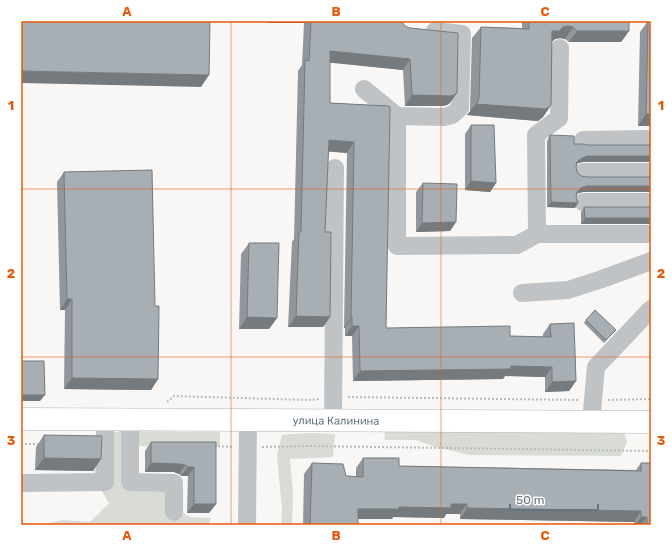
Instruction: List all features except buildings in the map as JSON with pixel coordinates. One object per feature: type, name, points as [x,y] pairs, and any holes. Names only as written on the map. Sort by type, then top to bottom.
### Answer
[{"type":"main road","name":"улица Калинина","points":[[21,418],[651,422]]},
{"type":"lane","points":[[364,89],[397,116],[444,117],[452,115],[460,108],[462,34],[418,30]]},
{"type":"lane","points":[[537,234],[536,135],[559,118],[560,48]]},
{"type":"lane","points":[[397,116],[397,246],[517,245],[537,234],[651,234]]},
{"type":"lane","points":[[583,140],[647,138],[651,140]]},
{"type":"lane","points":[[333,420],[335,168]]},
{"type":"lane","points":[[583,172],[651,172]]},
{"type":"lane","points":[[583,202],[651,202]]},
{"type":"lane","points":[[522,293],[568,290],[651,261]]},
{"type":"lane","points":[[591,422],[596,367],[651,309]]},
{"type":"lane","points":[[105,419],[105,482]]},
{"type":"lane","points":[[130,419],[130,482]]},
{"type":"lane","points":[[247,525],[248,420]]},
{"type":"lane","points":[[21,483],[174,483],[174,512]]},
{"type":"path","points":[[21,444],[44,444]]},
{"type":"path","points":[[214,446],[651,450]]},
{"type":"shaded area","points":[[384,426],[624,432],[627,442],[621,456],[469,455],[415,440],[385,440]]},
{"type":"shaded area","points":[[121,431],[220,432],[220,447],[133,446],[132,480],[181,492],[180,511],[190,517],[211,518],[209,525],[41,525],[62,520],[90,522],[109,503],[93,477],[95,445],[100,435]]},
{"type":"shaded area","points":[[312,433],[335,434],[333,457],[290,459],[293,492],[292,525],[281,525],[282,510],[277,455],[282,435]]}]
